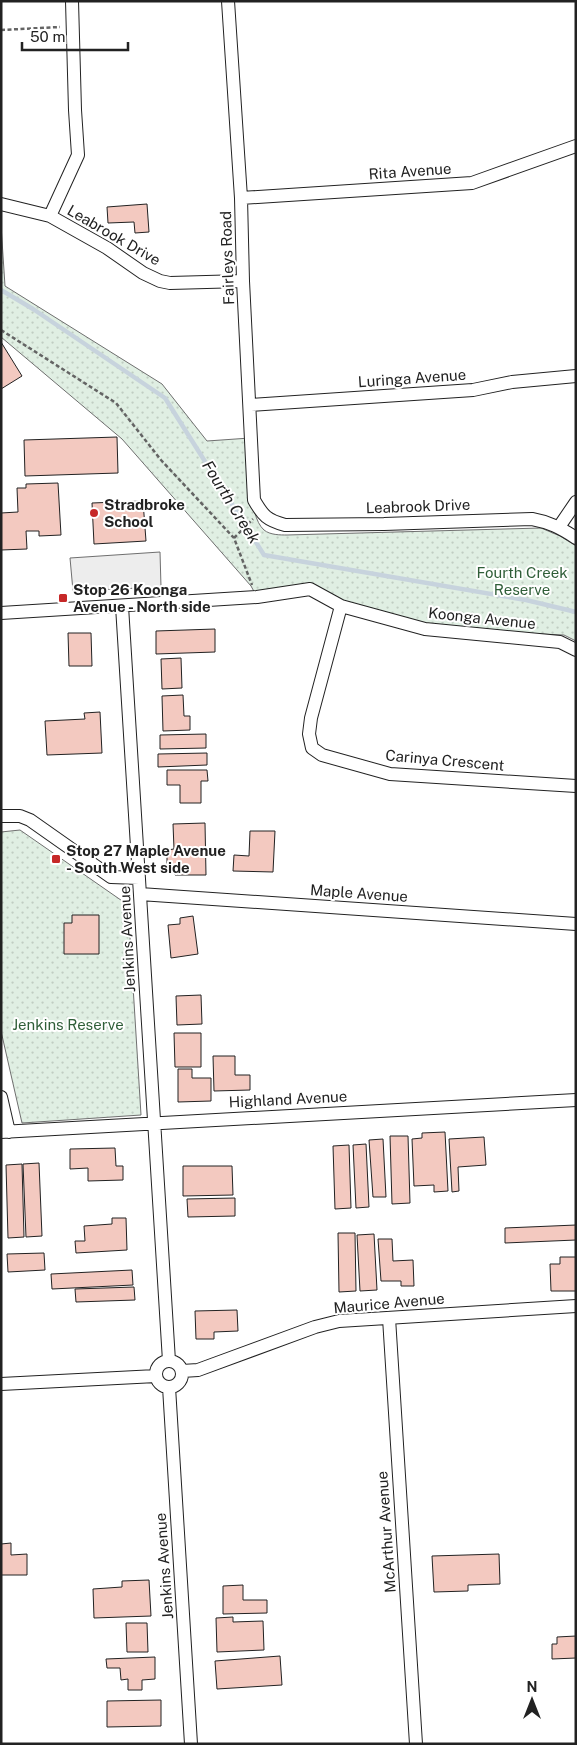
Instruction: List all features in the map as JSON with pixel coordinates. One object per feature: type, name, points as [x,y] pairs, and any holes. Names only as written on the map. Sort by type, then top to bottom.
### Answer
[{"type":"street","points":[[50,216],[78,155],[72,1]]},
{"type":"street","name":"Fairleys Road","points":[[228,1],[241,198],[243,281],[254,500],[261,511]]},
{"type":"street","name":"Rita Avenue","points":[[241,198],[472,183],[576,146]]},
{"type":"street","name":"Leabrook Drive","points":[[1,204],[50,216],[160,281],[170,283],[243,281]]},
{"type":"street","name":"Luringa Avenue","points":[[250,405],[473,390],[512,382],[576,376]]},
{"type":"street","points":[[559,527],[576,502]]},
{"type":"street","name":"Leabrook Drive","points":[[261,511],[269,520],[285,525],[384,524],[532,518],[559,527],[576,538]]},
{"type":"street","name":"Koonga Avenue","points":[[1,613],[256,597],[310,589],[341,606],[425,629],[560,642],[576,650]]},
{"type":"street","name":"Jenkins Avenue","points":[[122,606],[169,1361]]},
{"type":"street","name":"Carinya Crescent","points":[[341,606],[311,718],[309,734],[312,748],[322,755],[390,774],[576,786]]},
{"type":"street","points":[[1,816],[20,816],[30,820],[111,877],[139,878]]},
{"type":"street","name":"Maple Avenue","points":[[140,894],[576,924]]},
{"type":"street","points":[[1,1097],[5,1132]]},
{"type":"street","name":"Highland Avenue","points":[[5,1132],[576,1100]]},
{"type":"street","name":"Maurice Avenue","points":[[182,1371],[198,1370],[315,1327],[339,1321],[576,1306]]},
{"type":"street","name":"McArthur Avenue","points":[[389,1318],[416,1744]]},
{"type":"street","points":[[169,1361],[175,1362],[182,1371],[182,1378],[178,1384],[170,1387],[163,1386],[156,1376],[157,1369],[162,1363],[169,1361]]},
{"type":"street","points":[[1,1384],[156,1376]]},
{"type":"street","name":"Jenkins Avenue","points":[[170,1387],[192,1744]]},
{"type":"path","points":[[1,30],[73,27]]},
{"type":"path","points":[[1,330],[116,403],[161,460],[234,538],[256,597]]},
{"type":"path","points":[[234,538],[261,511]]},
{"type":"green space","name":"Fourth Creek Reserve","points":[[1,225],[5,286],[162,384],[207,441],[250,438],[252,500],[259,523],[266,532],[287,535],[541,528],[560,536],[576,546],[576,641],[564,635],[425,629],[309,590],[257,597],[251,586],[122,439],[1,337]]},
{"type":"green space","name":"Jenkins Reserve","points":[[20,830],[128,905],[141,1115],[22,1123],[1,1031],[1,832]]},
{"type":"shaded area","points":[[160,552],[161,587],[73,591],[70,558]]},
{"type":"building","points":[[147,204],[149,232],[135,233],[134,222],[108,223],[107,207]]},
{"type":"building","points":[[1,342],[22,376],[1,389]]},
{"type":"building","points":[[117,437],[118,473],[25,476],[24,440]]},
{"type":"building","points":[[58,483],[61,535],[39,536],[39,531],[26,531],[27,549],[1,550],[1,513],[18,512],[17,488],[26,488],[26,484]]},
{"type":"building","points":[[143,501],[146,541],[94,544],[92,503]]},
{"type":"building","points":[[215,629],[215,652],[156,654],[156,631]]},
{"type":"building","points":[[68,633],[91,633],[92,666],[69,666]]},
{"type":"building","points":[[181,658],[182,688],[162,689],[161,659]]},
{"type":"building","points":[[183,695],[184,716],[190,716],[190,730],[163,731],[162,696]]},
{"type":"building","points":[[100,712],[102,753],[47,755],[45,721],[85,719],[84,713]]},
{"type":"building","points":[[206,734],[206,748],[160,749],[160,735]]},
{"type":"building","points":[[207,753],[207,765],[158,767],[158,754]]},
{"type":"building","points":[[167,770],[207,770],[208,781],[201,781],[201,803],[180,803],[180,785],[167,785]]},
{"type":"building","points":[[205,823],[206,875],[175,875],[175,866],[167,866],[167,850],[174,849],[173,824]]},
{"type":"building","points":[[250,831],[275,831],[273,872],[233,871],[234,855],[249,856]]},
{"type":"building","points":[[72,915],[99,915],[99,954],[64,954],[64,923],[72,923]]},
{"type":"building","points":[[193,916],[198,954],[171,958],[168,925],[180,924],[180,918]]},
{"type":"building","points":[[201,995],[202,1024],[177,1025],[176,996]]},
{"type":"building","points":[[174,1033],[201,1033],[201,1067],[175,1067]]},
{"type":"building","points":[[213,1056],[235,1056],[235,1075],[250,1075],[250,1090],[214,1091]]},
{"type":"building","points":[[178,1069],[192,1069],[192,1078],[211,1078],[211,1101],[178,1102]]},
{"type":"building","points":[[445,1132],[448,1191],[434,1192],[434,1185],[414,1186],[412,1139],[422,1138],[422,1133]]},
{"type":"building","points":[[390,1136],[408,1136],[410,1203],[392,1204]]},
{"type":"building","points":[[484,1137],[486,1165],[458,1167],[459,1191],[452,1192],[449,1139]]},
{"type":"building","points":[[383,1139],[386,1197],[373,1197],[369,1140]]},
{"type":"building","points":[[366,1144],[369,1207],[356,1208],[353,1145]]},
{"type":"building","points":[[349,1145],[351,1208],[335,1209],[333,1146]]},
{"type":"building","points":[[115,1148],[116,1166],[123,1166],[123,1180],[88,1181],[88,1168],[70,1169],[70,1149]]},
{"type":"building","points":[[39,1163],[42,1236],[26,1237],[23,1164]]},
{"type":"building","points":[[22,1164],[24,1237],[8,1238],[6,1165]]},
{"type":"building","points":[[183,1166],[232,1166],[233,1195],[183,1196]]},
{"type":"building","points":[[235,1198],[235,1216],[188,1217],[187,1199]]},
{"type":"building","points":[[112,1218],[126,1218],[127,1250],[76,1253],[75,1241],[85,1241],[84,1226],[112,1224]]},
{"type":"building","points":[[576,1225],[576,1240],[505,1243],[505,1228]]},
{"type":"building","points":[[338,1233],[355,1233],[356,1291],[339,1292]]},
{"type":"building","points":[[374,1234],[377,1290],[360,1291],[357,1235]]},
{"type":"building","points":[[378,1239],[392,1239],[393,1261],[413,1260],[414,1286],[401,1286],[401,1281],[381,1281]]},
{"type":"building","points":[[44,1253],[45,1270],[8,1272],[7,1254]]},
{"type":"building","points":[[560,1257],[576,1257],[576,1291],[551,1291],[550,1264],[560,1264]]},
{"type":"building","points":[[132,1270],[133,1285],[52,1289],[51,1274]]},
{"type":"building","points":[[134,1287],[135,1300],[76,1302],[75,1289]]},
{"type":"building","points":[[237,1310],[238,1331],[214,1332],[214,1339],[196,1339],[195,1311]]},
{"type":"building","points":[[11,1543],[11,1555],[27,1554],[27,1575],[1,1575],[1,1544]]},
{"type":"building","points":[[499,1554],[500,1584],[468,1585],[468,1591],[434,1592],[432,1556]]},
{"type":"building","points":[[149,1580],[151,1616],[94,1618],[93,1589],[122,1587],[122,1581]]},
{"type":"building","points":[[243,1585],[243,1600],[267,1600],[267,1613],[223,1614],[223,1586]]},
{"type":"building","points":[[233,1617],[233,1622],[263,1621],[264,1650],[217,1652],[216,1618]]},
{"type":"building","points":[[126,1623],[147,1623],[148,1652],[127,1652]]},
{"type":"building","points":[[576,1636],[576,1658],[552,1659],[552,1644],[557,1644],[557,1637]]},
{"type":"building","points":[[280,1656],[282,1685],[217,1689],[215,1661]]},
{"type":"building","points":[[155,1657],[155,1679],[142,1680],[142,1690],[128,1690],[128,1679],[121,1680],[120,1668],[107,1668],[106,1659]]},
{"type":"building","points":[[161,1700],[161,1726],[107,1727],[107,1701]]},
{"type":"waterway","name":"Fourth Creek","points":[[1,290],[33,309],[165,398],[264,555],[526,600],[576,612]]},
{"type":"place","name":"Stradbroke School","points":[[94,513]]},
{"type":"place","name":"Stop 26 Koonga Avenue - North side","points":[[63,598]]},
{"type":"place","name":"Stop 27 Maple Avenue - South West side","points":[[56,859]]}]
